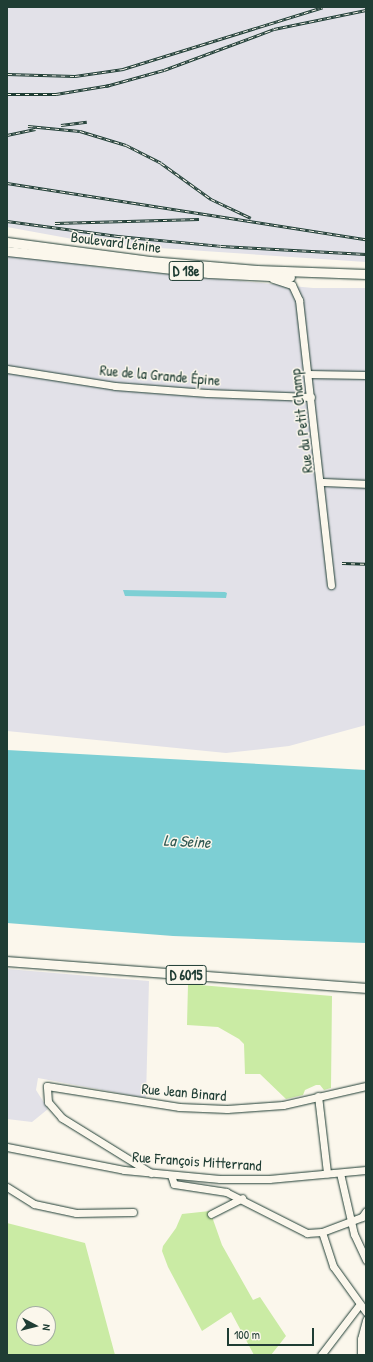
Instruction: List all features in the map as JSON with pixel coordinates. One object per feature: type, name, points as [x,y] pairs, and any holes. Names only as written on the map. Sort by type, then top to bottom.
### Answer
[{"type":"main road","name":"Boulevard Lénine","points":[[7,242],[150,261],[257,270],[366,274]]},
{"type":"main road","name":"Boulevard Lénine","points":[[7,251],[104,263],[265,276],[366,280]]},
{"type":"main road","name":"D 6015","points":[[7,961],[366,988]]},
{"type":"street","name":"Rue du Petit Champ","points":[[265,276],[286,282],[298,292],[321,482],[331,585]]},
{"type":"street","name":"Rue de la Grande Épine","points":[[7,369],[115,386],[207,393],[311,397]]},
{"type":"street","points":[[308,374],[366,375]]},
{"type":"street","points":[[321,482],[366,484]]},
{"type":"street","name":"Rue Jean Binard","points":[[151,1173],[62,1118],[48,1102],[47,1086],[145,1102],[211,1109],[265,1108],[366,1086]]},
{"type":"street","points":[[318,1096],[327,1173]]},
{"type":"street","name":"Rue François Mitterrand","points":[[7,1147],[151,1173],[171,1175],[257,1179],[366,1170]]},
{"type":"street","points":[[340,1173],[351,1221],[366,1260]]},
{"type":"street","points":[[171,1175],[176,1185],[218,1189],[242,1198],[302,1232],[322,1232],[362,1217],[366,1211]]},
{"type":"street","points":[[7,1187],[34,1204],[76,1212],[133,1212]]},
{"type":"street","points":[[211,1214],[242,1198]]},
{"type":"street","points":[[322,1232],[333,1266],[366,1312]]},
{"type":"street","points":[[321,1355],[360,1304]]},
{"type":"street","points":[[361,1355],[361,1339],[366,1320]]},
{"type":"shaded area","points":[[7,7],[366,7],[366,262],[100,244],[7,227]]},
{"type":"shaded area","points":[[7,254],[107,268],[313,288],[366,288],[366,725],[289,746],[226,753],[7,731]]},
{"type":"shaded area","points":[[7,969],[149,981],[146,1098],[38,1078],[36,1090],[48,1109],[32,1122],[7,1119]]},
{"type":"green space","points":[[188,984],[332,996],[331,1088],[324,1090],[320,1085],[316,1085],[305,1090],[303,1095],[286,1099],[260,1074],[245,1074],[244,1044],[239,1039],[218,1027],[187,1025]]},
{"type":"green space","points":[[210,1211],[222,1245],[253,1300],[260,1297],[286,1336],[271,1355],[254,1355],[231,1312],[202,1331],[168,1267],[162,1251],[163,1246],[176,1228],[182,1214]]},
{"type":"green space","points":[[7,1223],[85,1243],[115,1355],[7,1355]]},
{"type":"water","points":[[123,590],[227,593],[226,598],[125,596]]},
{"type":"water","name":"La Seine","points":[[7,750],[366,770],[366,943],[173,936],[7,923]]},
{"type":"railway","points":[[7,74],[75,76],[123,69],[323,7]]},
{"type":"railway","points":[[106,86],[164,70],[274,29],[366,10]]},
{"type":"railway","points":[[7,94],[56,94],[110,85]]},
{"type":"railway","points":[[61,125],[87,122]]},
{"type":"railway","points":[[28,126],[80,131],[126,145],[161,163],[211,199],[251,218]]},
{"type":"railway","points":[[7,135],[35,129]]},
{"type":"railway","points":[[7,183],[366,239]]},
{"type":"railway","points":[[55,223],[199,219]]},
{"type":"railway","points":[[7,221],[118,236],[221,246],[366,254]]},
{"type":"railway","points":[[342,563],[366,564]]}]
